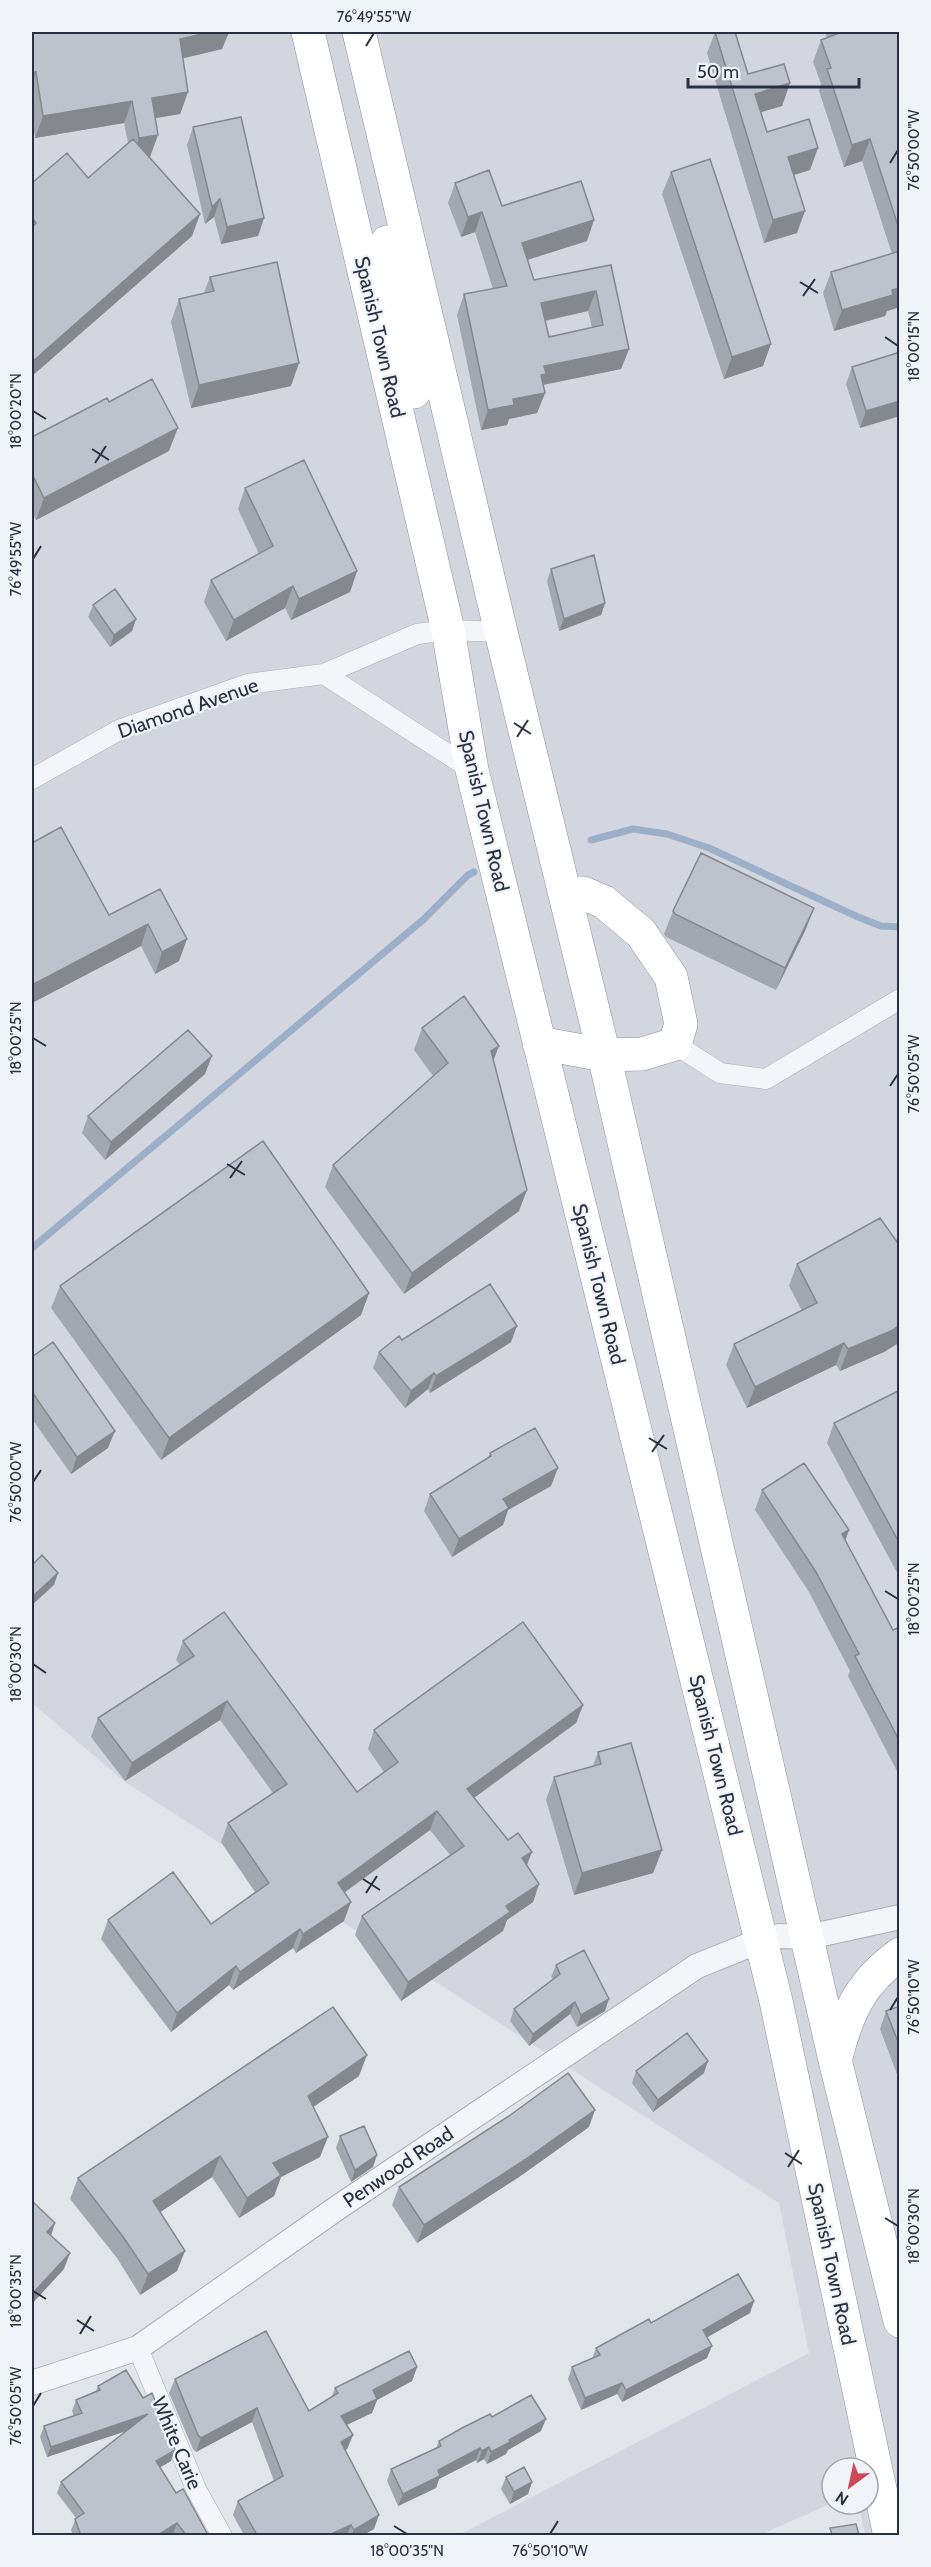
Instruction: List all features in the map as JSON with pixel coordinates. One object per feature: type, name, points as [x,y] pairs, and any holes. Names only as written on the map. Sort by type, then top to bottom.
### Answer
[{"type":"highway","name":"Spanish Town Road","points":[[308,32],[448,630],[472,770],[762,1940],[890,2535]]},
{"type":"highway","points":[[359,32],[604,1055],[835,2060],[900,2321]]},
{"type":"highway","points":[[378,111],[368,131],[414,392],[396,406]]},
{"type":"highway","points":[[539,1043],[604,1055],[642,1054],[675,1044],[681,1024],[671,977],[641,933],[604,902],[583,892],[565,893]]},
{"type":"highway","points":[[835,2060],[846,2020],[856,2000],[873,1978],[900,1954]]},
{"type":"street","name":"Diamond Avenue","points":[[32,779],[119,730],[248,684],[324,674],[417,634],[448,630],[501,632]]},
{"type":"street","points":[[324,674],[472,770]]},
{"type":"street","points":[[675,1044],[720,1073],[766,1079],[900,999]]},
{"type":"street","name":"Penwood Road","points":[[32,2382],[138,2348],[340,2206],[697,1966],[762,1940],[779,1936],[807,1937],[900,1917]]},
{"type":"street","name":"White Carie","points":[[138,2348],[196,2489],[222,2535]]},
{"type":"shaded area","points":[[32,32],[899,32],[899,2535],[865,2535],[861,2516],[880,2516],[880,2456],[820,2456],[820,2508],[760,2535],[459,2535],[809,2353],[779,2203],[125,1782],[32,1703]]},
{"type":"building","points":[[32,32],[210,32],[180,39],[188,92],[152,98],[158,135],[139,138],[132,101],[43,116],[36,72],[32,73]]},
{"type":"building","points":[[715,32],[735,32],[748,74],[784,64],[790,83],[755,94],[767,132],[809,119],[818,148],[788,157],[805,211],[773,220]]},
{"type":"building","points":[[842,32],[900,32],[900,232],[870,139],[852,145],[827,69],[831,68],[821,40]]},
{"type":"building","points":[[241,117],[264,218],[227,227],[220,199],[212,207],[193,127]]},
{"type":"building","points":[[133,139],[200,214],[32,362],[32,227],[36,223],[32,218],[32,183],[67,153],[88,178]]},
{"type":"building","points":[[710,159],[771,344],[732,357],[671,172]]},
{"type":"building","points":[[489,170],[502,206],[581,181],[594,220],[522,243],[534,280],[611,265],[629,349],[544,366],[546,374],[541,375],[545,393],[513,399],[514,405],[488,410],[464,294],[507,286],[482,212],[468,217],[455,183]],"holes":[[[596,291],[603,325],[549,337],[541,303]]]},
{"type":"building","points":[[900,251],[900,288],[892,290],[893,295],[842,310],[831,272]]},
{"type":"building","points":[[277,262],[299,363],[199,385],[179,299],[214,291],[210,277]]},
{"type":"building","points":[[900,352],[900,401],[866,411],[852,367]]},
{"type":"building","points":[[152,379],[178,428],[44,498],[32,474],[32,437],[107,398],[109,402]]},
{"type":"building","points":[[304,460],[357,571],[299,599],[293,586],[234,620],[211,580],[273,546],[245,488]]},
{"type":"building","points":[[594,555],[605,603],[564,619],[551,569]]},
{"type":"building","points":[[115,589],[136,619],[114,635],[93,605]]},
{"type":"building","points":[[61,827],[109,915],[160,889],[187,939],[162,952],[148,924],[32,985],[32,843]]},
{"type":"building","points":[[701,853],[814,908],[785,968],[675,914],[673,911]]},
{"type":"building","points":[[464,996],[499,1046],[491,1051],[527,1190],[412,1273],[333,1165],[448,1063],[422,1028]]},
{"type":"building","points":[[188,1030],[212,1056],[111,1142],[88,1116]]},
{"type":"building","points":[[263,1141],[369,1293],[169,1438],[60,1286]]},
{"type":"building","points":[[880,1218],[900,1246],[900,1325],[848,1349],[844,1343],[755,1387],[734,1344],[817,1303],[797,1264]]},
{"type":"building","points":[[490,1284],[517,1326],[436,1376],[434,1373],[411,1391],[379,1352],[399,1336],[402,1340]]},
{"type":"building","points":[[53,1342],[115,1431],[77,1457],[32,1392],[32,1357]]},
{"type":"building","points":[[900,1390],[900,1544],[834,1423]]},
{"type":"building","points":[[535,1428],[558,1468],[503,1499],[509,1508],[459,1539],[430,1494],[491,1456],[490,1453]]},
{"type":"building","points":[[804,1463],[849,1530],[842,1534],[893,1630],[900,1627],[900,1742],[855,1656],[859,1654],[816,1572],[762,1490]]},
{"type":"building","points":[[42,1555],[58,1573],[32,1597],[32,1565]]},
{"type":"building","points":[[224,1612],[357,1792],[398,1762],[374,1730],[523,1622],[583,1705],[467,1789],[508,1840],[518,1833],[532,1852],[522,1858],[539,1884],[506,1906],[510,1912],[408,1982],[362,1916],[464,1846],[437,1811],[338,1883],[351,1902],[303,1934],[300,1929],[240,1972],[236,1966],[177,2013],[108,1920],[173,1872],[211,1924],[269,1883],[228,1823],[287,1784],[227,1701],[132,1763],[98,1718],[194,1656],[183,1641]]},
{"type":"building","points":[[631,1743],[662,1850],[582,1873],[554,1777],[601,1764],[598,1752]]},
{"type":"building","points":[[584,1950],[609,1999],[581,2015],[575,2002],[533,2034],[514,2009],[560,1974],[556,1965]]},
{"type":"building","points":[[900,2006],[900,2047],[886,2011]]},
{"type":"building","points":[[333,2007],[367,2055],[308,2096],[328,2137],[273,2163],[281,2175],[247,2198],[220,2156],[153,2201],[185,2251],[148,2274],[124,2238],[78,2178]]},
{"type":"building","points":[[687,2033],[708,2061],[658,2100],[636,2071]]},
{"type":"building","points":[[568,2073],[595,2110],[526,2159],[424,2225],[399,2187],[509,2116]]},
{"type":"building","points":[[364,2126],[377,2155],[355,2170],[340,2136]]},
{"type":"building","points":[[32,2201],[55,2223],[47,2232],[70,2253],[32,2294]]},
{"type":"building","points":[[738,2274],[754,2301],[703,2330],[712,2346],[626,2390],[622,2383],[585,2398],[572,2367],[600,2355],[596,2348],[649,2319],[651,2323]]},
{"type":"building","points":[[266,2331],[309,2411],[338,2393],[335,2388],[409,2351],[417,2367],[373,2390],[377,2399],[341,2416],[353,2435],[341,2442],[379,2515],[354,2530],[351,2525],[329,2535],[257,2535],[238,2501],[283,2476],[257,2408],[201,2438],[198,2435],[175,2379]]},
{"type":"building","points":[[126,2370],[143,2398],[152,2393],[175,2450],[156,2461],[176,2493],[183,2489],[208,2535],[186,2535],[177,2523],[158,2535],[76,2535],[80,2533],[75,2519],[84,2513],[61,2482],[148,2414],[51,2447],[44,2426],[82,2413],[76,2400],[100,2390],[98,2386]]},
{"type":"building","points":[[531,2395],[546,2419],[491,2452],[489,2447],[482,2451],[480,2448],[438,2470],[440,2476],[403,2494],[391,2469],[441,2446],[439,2441],[462,2428],[490,2414],[492,2417]]},
{"type":"building","points":[[524,2467],[532,2482],[514,2492],[506,2477]]},
{"type":"building","points":[[856,2524],[859,2535],[832,2535],[830,2528]]},
{"type":"waterway","points":[[591,840],[633,829],[667,834],[709,848],[858,917],[881,926],[900,927]]},
{"type":"waterway","points":[[32,1248],[424,919],[468,875],[474,872]]}]
